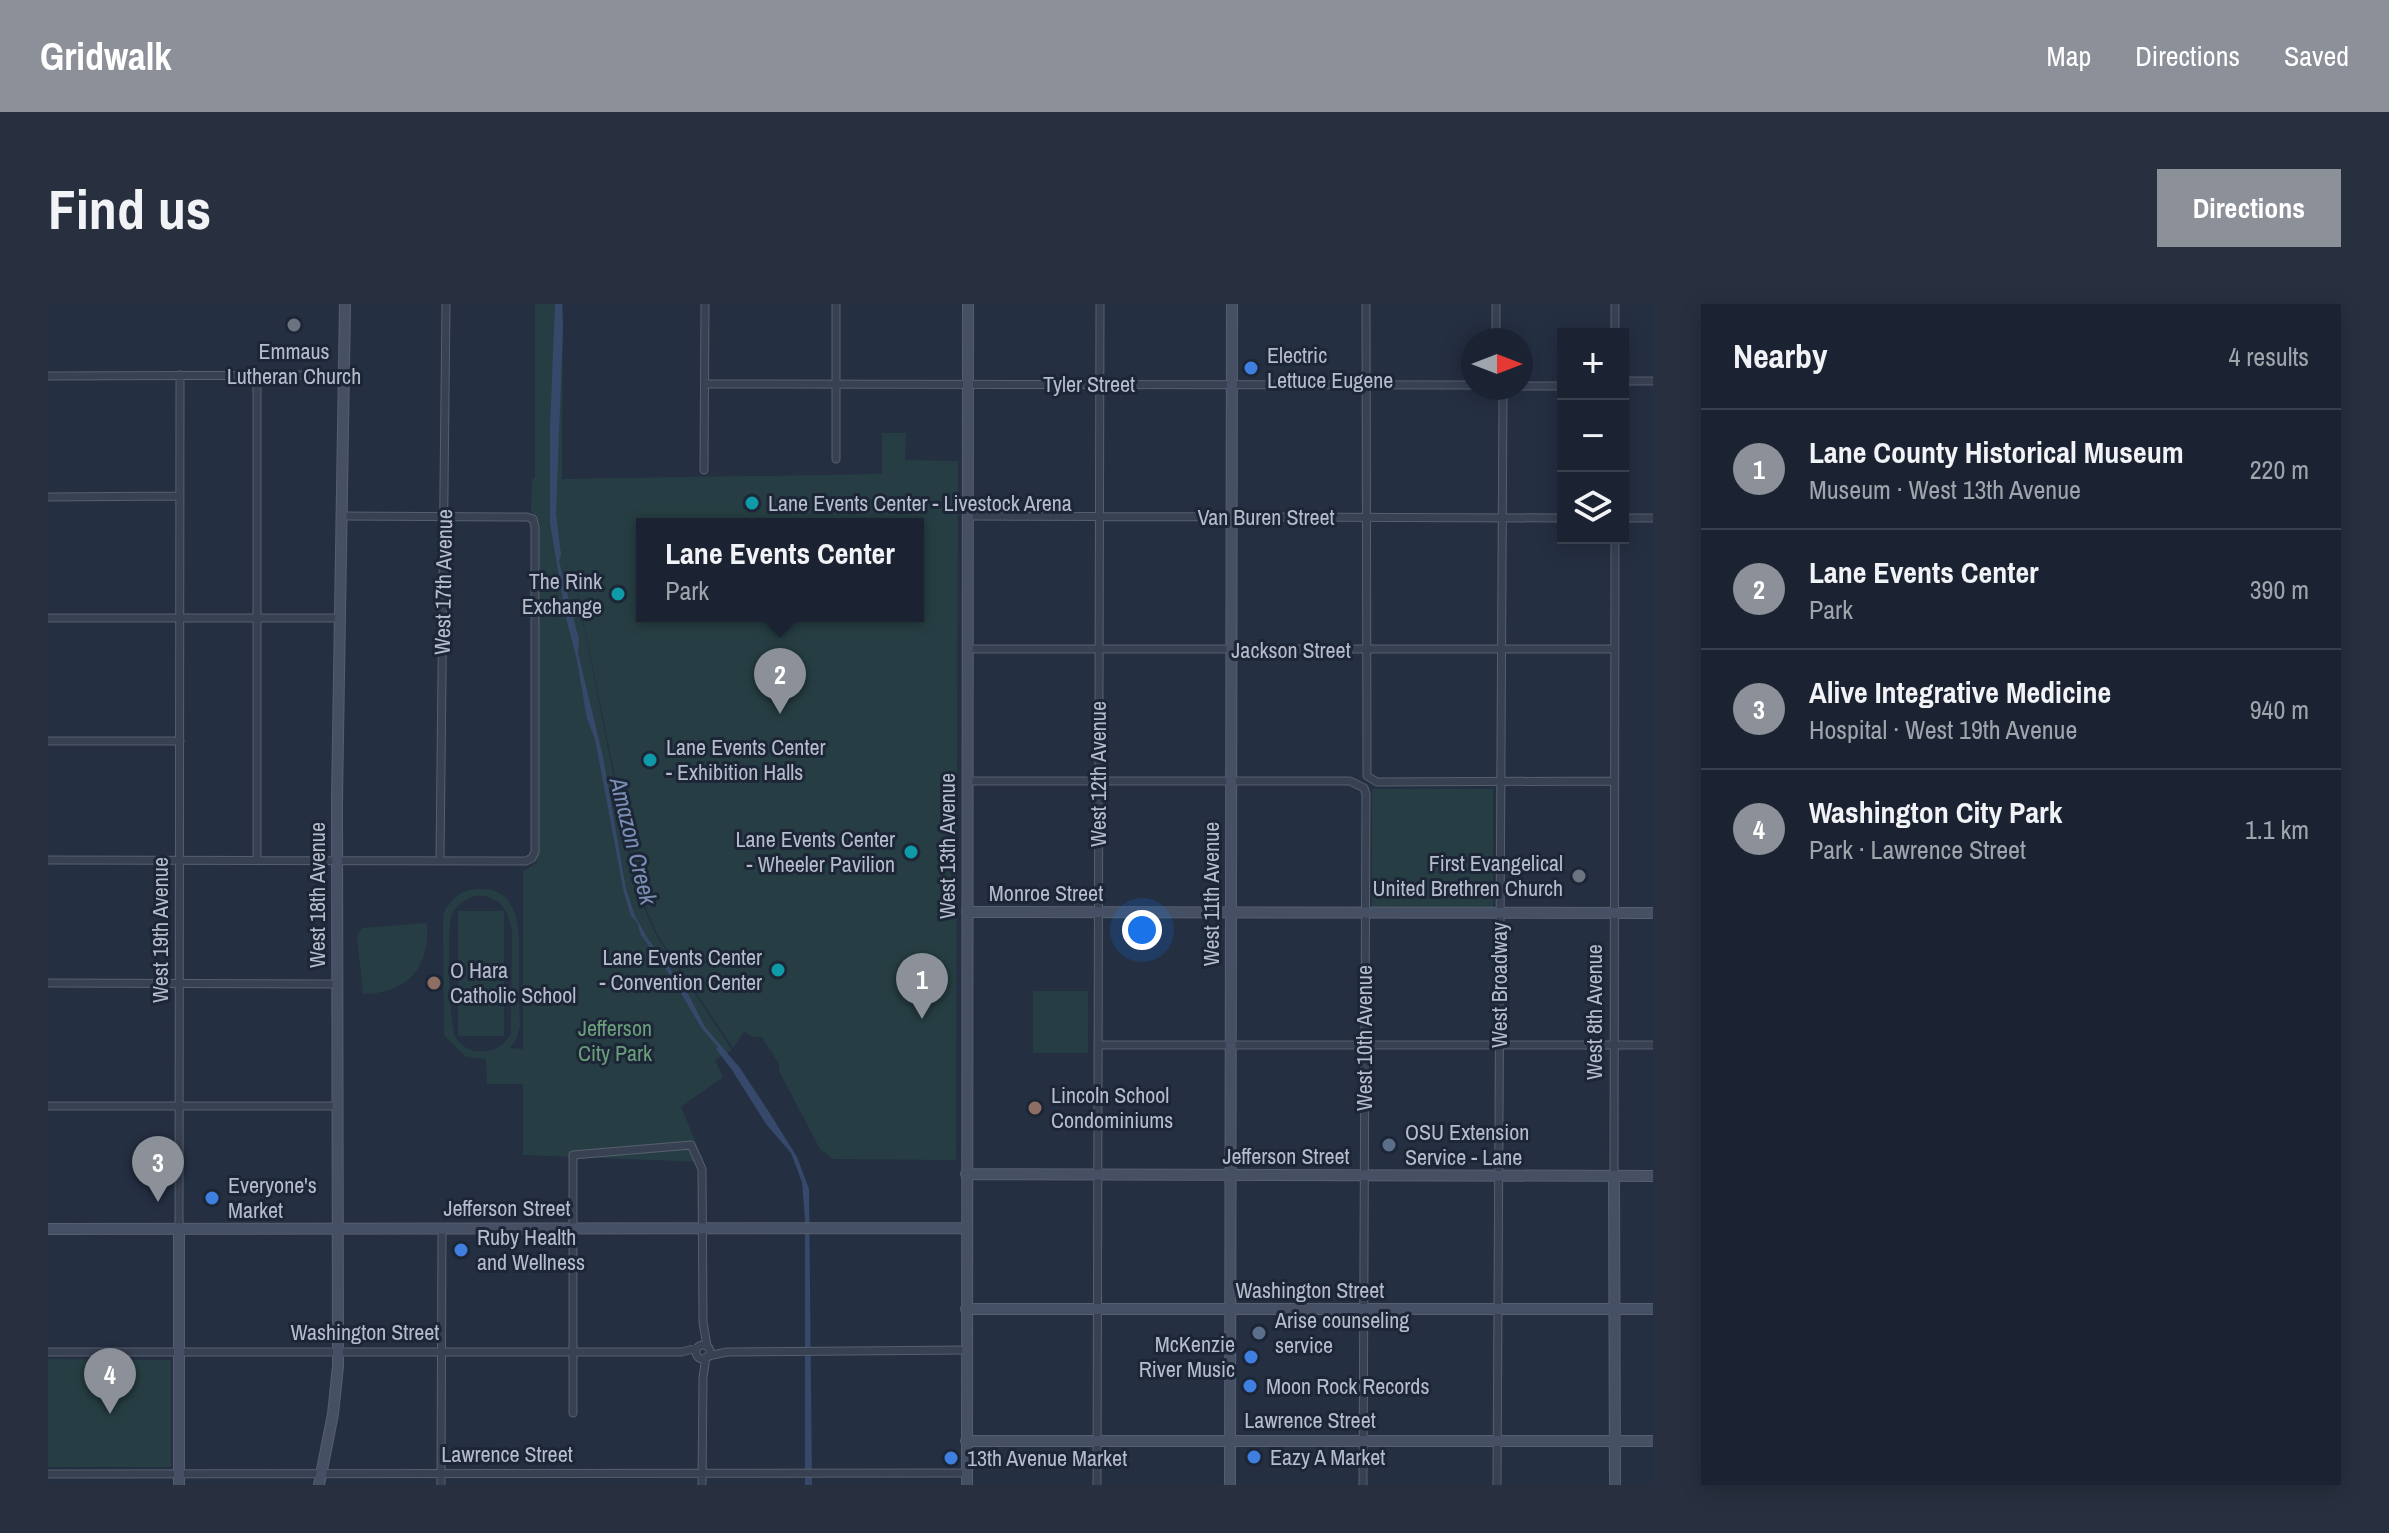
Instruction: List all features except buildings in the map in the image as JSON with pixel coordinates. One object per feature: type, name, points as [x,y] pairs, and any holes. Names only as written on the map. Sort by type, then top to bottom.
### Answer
[{"type":"main road","name":"West 18th Avenue","points":[[320,1480],[334,1405],[338,1352],[337,861],[345,304]]},
{"type":"main road","name":"West 13th Avenue","points":[[967,1479],[968,304]]},
{"type":"main road","name":"West 11th Avenue","points":[[1230,1485],[1232,304]]},
{"type":"main road","name":"Monroe Street","points":[[967,912],[1653,913]]},
{"type":"main road","name":"Jefferson Street","points":[[966,1174],[1653,1176]]},
{"type":"main road","name":"West 8th Avenue","points":[[1614,1176],[1615,1485]]},
{"type":"main road","name":"West 19th Avenue","points":[[179,1228],[179,1480]]},
{"type":"main road","name":"Jefferson Street","points":[[48,1229],[966,1228]]},
{"type":"main road","name":"Washington Street","points":[[966,1309],[1653,1309]]},
{"type":"main road","name":"Lawrence Street","points":[[966,1441],[1653,1441]]},
{"type":"street","name":"West 17th Avenue","points":[[440,860],[446,304]]},
{"type":"street","points":[[704,470],[705,304]]},
{"type":"street","points":[[836,304],[836,459]]},
{"type":"street","name":"West 12th Avenue","points":[[1097,1485],[1100,304]]},
{"type":"street","points":[[1366,304],[1365,768],[1368,778],[1377,782],[1613,781]]},
{"type":"street","points":[[1496,304],[1496,328]]},
{"type":"street","points":[[1615,304],[1615,328]]},
{"type":"street","name":"West 19th Avenue","points":[[179,1228],[180,375]]},
{"type":"street","points":[[257,375],[257,861]]},
{"type":"street","points":[[48,376],[345,375]]},
{"type":"street","points":[[1629,381],[1653,381]]},
{"type":"street","name":"Tyler Street","points":[[705,384],[1461,385]]},
{"type":"street","points":[[1533,386],[1557,386]]},
{"type":"street","name":"West Broadway","points":[[1497,1485],[1503,400]]},
{"type":"street","points":[[48,497],[180,496]]},
{"type":"street","points":[[48,860],[526,861],[532,858],[535,852],[533,519],[341,516]]},
{"type":"street","name":"Van Buren Street","points":[[968,516],[1557,518]]},
{"type":"street","points":[[1629,518],[1653,518]]},
{"type":"street","name":"West 8th Avenue","points":[[1614,1176],[1615,544]]},
{"type":"street","points":[[48,618],[340,618]]},
{"type":"street","name":"Jackson Street","points":[[968,649],[1614,649]]},
{"type":"street","points":[[48,741],[180,741]]},
{"type":"street","points":[[968,781],[1231,781]]},
{"type":"street","name":"West 10th Avenue","points":[[1231,781],[1350,781],[1361,785],[1366,794],[1363,1485]]},
{"type":"street","points":[[48,983],[338,984]]},
{"type":"street","points":[[1098,1045],[1653,1045]]},
{"type":"street","points":[[48,1106],[338,1106]]},
{"type":"street","points":[[573,1413],[573,1155],[691,1145],[702,1169],[702,1485]]},
{"type":"street","points":[[441,1485],[442,1228]]},
{"type":"street","name":"Washington Street","points":[[48,1352],[966,1350]]},
{"type":"street","name":"Lawrence Street","points":[[48,1474],[179,1480],[320,1480],[441,1474],[815,1474],[967,1479]]},
{"type":"street","points":[[572,1474],[572,1485]]},
{"type":"green space","name":"Jefferson City Park","points":[[535,304],[563,304],[562,479],[882,474],[882,433],[906,433],[905,460],[958,461],[956,1160],[833,1159],[820,1149],[779,1071],[779,1064],[762,1037],[752,1037],[744,1031],[733,1048],[657,934],[638,890],[566,536],[636,890],[656,935],[732,1050],[715,1060],[723,1077],[681,1107],[704,1162],[523,1155],[523,1084],[487,1084],[486,1059],[465,1056],[444,1035],[443,915],[452,900],[460,894],[476,889],[492,890],[503,895],[516,916],[520,1026],[510,1048],[523,1049],[523,871],[537,863],[538,524],[531,510],[532,479],[535,478]],"holes":[[[474,896],[483,896],[501,905],[512,932],[511,1034],[499,1046],[483,1052],[467,1048],[455,1036],[450,997],[449,939],[451,917],[457,907]]]},
{"type":"green space","points":[[1372,789],[1493,789],[1493,907],[1372,907]]},
{"type":"green space","points":[[458,911],[504,911],[504,1036],[458,1036]]},
{"type":"green space","points":[[427,923],[425,953],[413,975],[392,989],[363,994],[357,936],[362,928]]},
{"type":"green space","points":[[1033,991],[1088,991],[1088,1053],[1033,1053]]},
{"type":"green space","points":[[48,1359],[171,1360],[171,1467],[48,1467]]},
{"type":"water","points":[[555,304],[562,304],[563,327],[556,514],[559,561],[603,757],[626,889],[635,916],[648,939],[686,990],[705,1027],[740,1068],[769,1112],[797,1157],[809,1189],[812,1485],[805,1485],[805,1220],[802,1182],[791,1153],[766,1124],[716,1049],[718,1047],[702,1029],[672,978],[641,935],[624,893],[595,739],[587,719],[566,618],[550,523]]},
{"type":"place","name":"Emmaus Lutheran Church","points":[[294,325]]},
{"type":"place","name":"Electric Lettuce Eugene","points":[[1251,368]]},
{"type":"place","name":"Lane Events Center - Livestock Arena","points":[[752,503]]},
{"type":"place","name":"The Rink Exchange","points":[[618,594]]},
{"type":"place","name":"Lane Events Center","points":[[780,714]]},
{"type":"place","name":"Lane Events Center - Exhibition Halls","points":[[650,760]]},
{"type":"place","name":"Lane Events Center - Wheeler Pavilion","points":[[911,852]]},
{"type":"place","name":"First Evangelical United Brethren Church","points":[[1579,876]]},
{"type":"place","name":"Lane Events Center - Convention Center","points":[[778,970]]},
{"type":"place","name":"O Hara Catholic School","points":[[434,983]]},
{"type":"place","name":"Lane County Historical Museum","points":[[922,1019]]},
{"type":"place","name":"Lincoln School Condominiums","points":[[1035,1108]]},
{"type":"place","name":"OSU Extension Service - Lane","points":[[1389,1145]]},
{"type":"place","name":"Everyone's Market","points":[[212,1198]]},
{"type":"place","name":"Alive Integrative Medicine","points":[[158,1202]]},
{"type":"place","name":"Ruby Health and Wellness","points":[[461,1250]]},
{"type":"place","name":"Arise counseling service","points":[[1259,1333]]},
{"type":"place","name":"McKenzie River Music","points":[[1251,1357]]},
{"type":"place","name":"Moon Rock Records","points":[[1250,1386]]},
{"type":"place","name":"Washington City Park","points":[[110,1414]]},
{"type":"place","name":"Eazy A Market","points":[[1254,1457]]},
{"type":"place","name":"13th Avenue Market","points":[[951,1458]]},
{"type":"water label","name":"Amazon Creek","points":[[634,841]]}]
